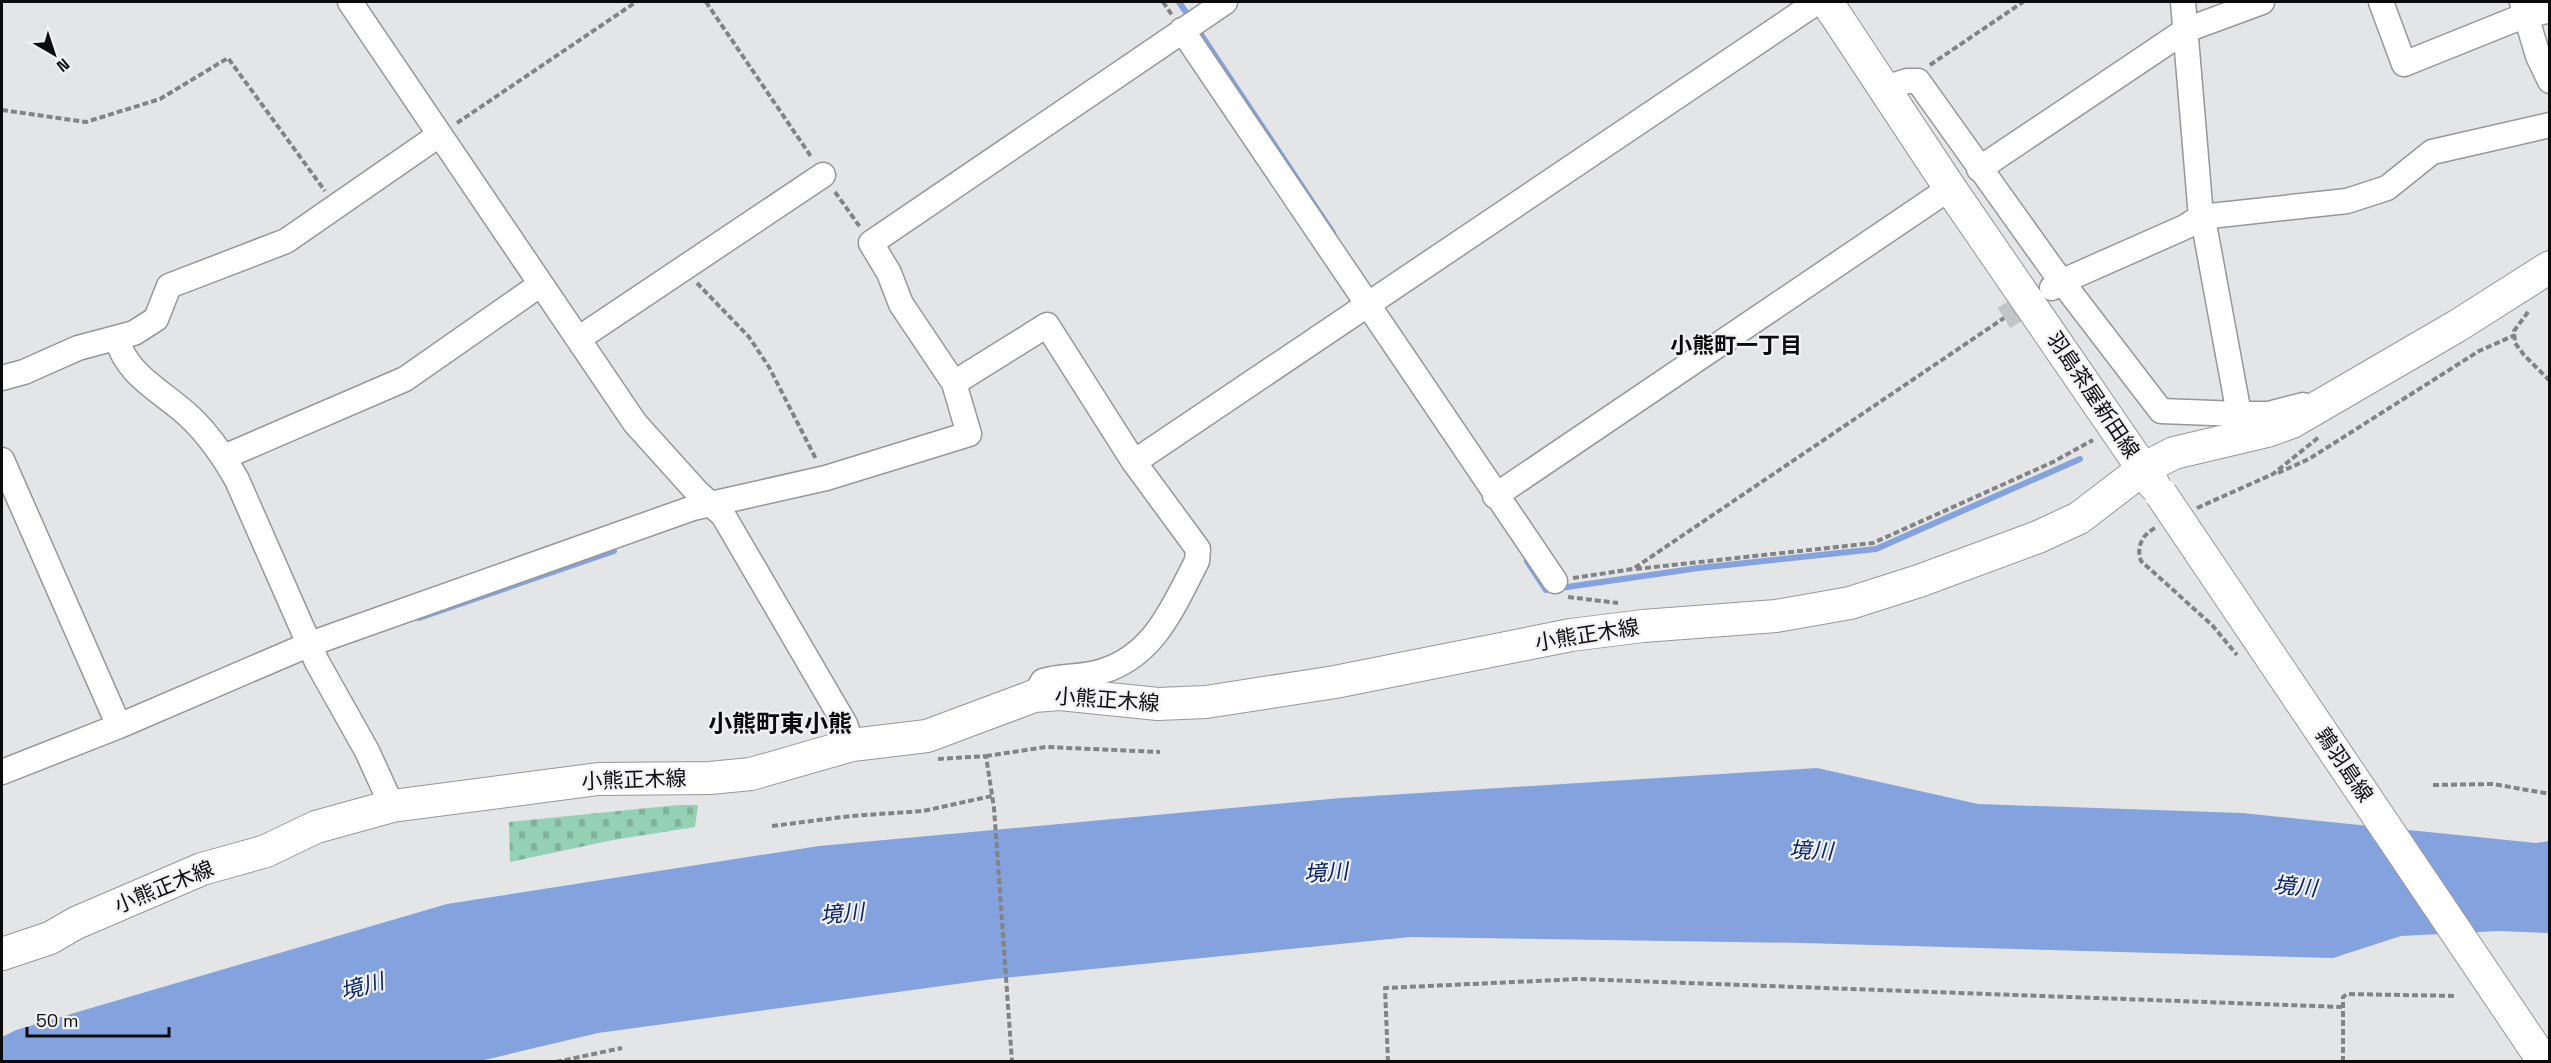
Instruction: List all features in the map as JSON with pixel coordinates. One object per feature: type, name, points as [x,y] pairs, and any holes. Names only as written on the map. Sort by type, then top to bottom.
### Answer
[{"type":"main road","name":"羽島茶屋新田線","points":[[1827,2],[1900,85],[1950,188],[2143,469],[2174,453],[2267,431],[2292,422],[2457,326],[2550,267]]},
{"type":"main road","name":"鶉羽島線","points":[[2143,469],[2161,510],[2544,1062]]},
{"type":"main road","name":"小熊正木線","points":[[2,954],[50,938],[76,923],[202,869],[266,851],[316,827],[392,806],[598,779],[710,778],[751,774],[852,745],[927,736],[1034,696],[1060,694],[1158,704],[1206,702],[1335,682],[1571,635],[1643,626],[1776,616],[1850,603],[1919,581],[2037,537],[2079,518],[2143,469]]},
{"type":"street","points":[[350,2],[635,423],[698,493],[723,515],[845,724],[852,745]]},
{"type":"street","points":[[2,772],[119,726],[310,644],[693,508],[826,478],[969,434],[954,383],[901,304],[889,273],[871,243],[1225,2]]},
{"type":"street","points":[[1134,462],[1817,2]]},
{"type":"street","points":[[2184,2],[2201,217],[2239,414]]},
{"type":"street","points":[[1979,169],[2186,30],[2262,2]]},
{"type":"street","points":[[2381,2],[2404,64],[2533,9],[2538,56],[2550,81]]},
{"type":"street","points":[[1182,30],[1495,496],[1555,581]]},
{"type":"street","points":[[1900,85],[1918,81],[2058,284],[2161,411],[2268,414],[2335,397]]},
{"type":"street","points":[[2058,284],[2185,227],[2201,217],[2347,201],[2386,188],[2432,152],[2550,125]]},
{"type":"street","points":[[2,378],[24,372],[78,348],[134,333],[156,319],[169,286],[286,241],[439,135]]},
{"type":"street","points":[[578,339],[823,175]]},
{"type":"street","points":[[1495,496],[1950,188]]},
{"type":"street","points":[[224,457],[405,379],[541,284]]},
{"type":"street","points":[[954,383],[1047,325],[1134,462],[1198,549],[1197,561],[1155,637],[1128,661],[1103,671],[1059,676],[1043,681],[1034,696]]},
{"type":"street","points":[[117,338],[143,381],[190,417],[224,457],[310,644],[367,751],[392,806]]},
{"type":"street","points":[[2,460],[119,726]]},
{"type":"path","points":[[439,135],[636,2]]},
{"type":"path","points":[[706,2],[871,243]]},
{"type":"path","points":[[1900,85],[2023,2]]},
{"type":"path","points":[[2,110],[86,122],[160,99],[228,58],[286,142],[336,206]]},
{"type":"path","points":[[683,268],[749,337],[769,368],[826,478]]},
{"type":"path","points":[[2532,308],[2521,319],[2515,334],[2515,343],[2550,381]]},
{"type":"path","points":[[1633,569],[2004,318]]},
{"type":"path","points":[[2188,512],[2309,459],[2479,351],[2515,334]]},
{"type":"path","points":[[2273,474],[2324,433]]},
{"type":"path","points":[[1555,581],[1633,569],[1873,543],[2072,452],[2093,439]]},
{"type":"path","points":[[2161,510],[2152,529],[2142,540],[2138,551],[2141,561],[2212,625],[2241,659]]},
{"type":"path","points":[[928,758],[986,756],[1046,747],[1160,752]]},
{"type":"path","points":[[986,756],[994,808],[1012,1062]]},
{"type":"path","points":[[2433,785],[2493,784],[2550,794]]},
{"type":"path","points":[[772,826],[851,816],[923,811],[992,796]]},
{"type":"path","points":[[1388,1062],[1385,988],[1579,979],[2342,1006]]},
{"type":"path","points":[[2343,1062],[2342,1006],[2343,997],[2347,994],[2457,996]]},
{"type":"path","points":[[556,1062],[622,1048]]},
{"type":"green space","points":[[698,805],[695,827],[613,840],[510,862],[509,822]]},
{"type":"water","name":"境川","points":[[1817,768],[1978,804],[2242,813],[2536,843],[2549,841],[2549,933],[2498,931],[2401,936],[2333,958],[1803,943],[1410,937],[993,979],[598,1033],[480,1061],[2,1061],[2,1037],[16,1030],[447,904],[819,846],[1341,798]]},
{"type":"waterway","points":[[1179,2],[1190,18]]},
{"type":"waterway","points":[[1196,27],[1333,233]]},
{"type":"waterway","points":[[1527,561],[1546,590],[1699,568],[1876,549],[2080,459]]},
{"type":"waterway","points":[[419,618],[614,551]]},
{"type":"tunnel","points":[[2004,318],[2043,294]]},
{"type":"district","name":"小熊町一丁目","points":[[1736,345]]},
{"type":"district","name":"小熊町東小熊","points":[[780,724]]}]
